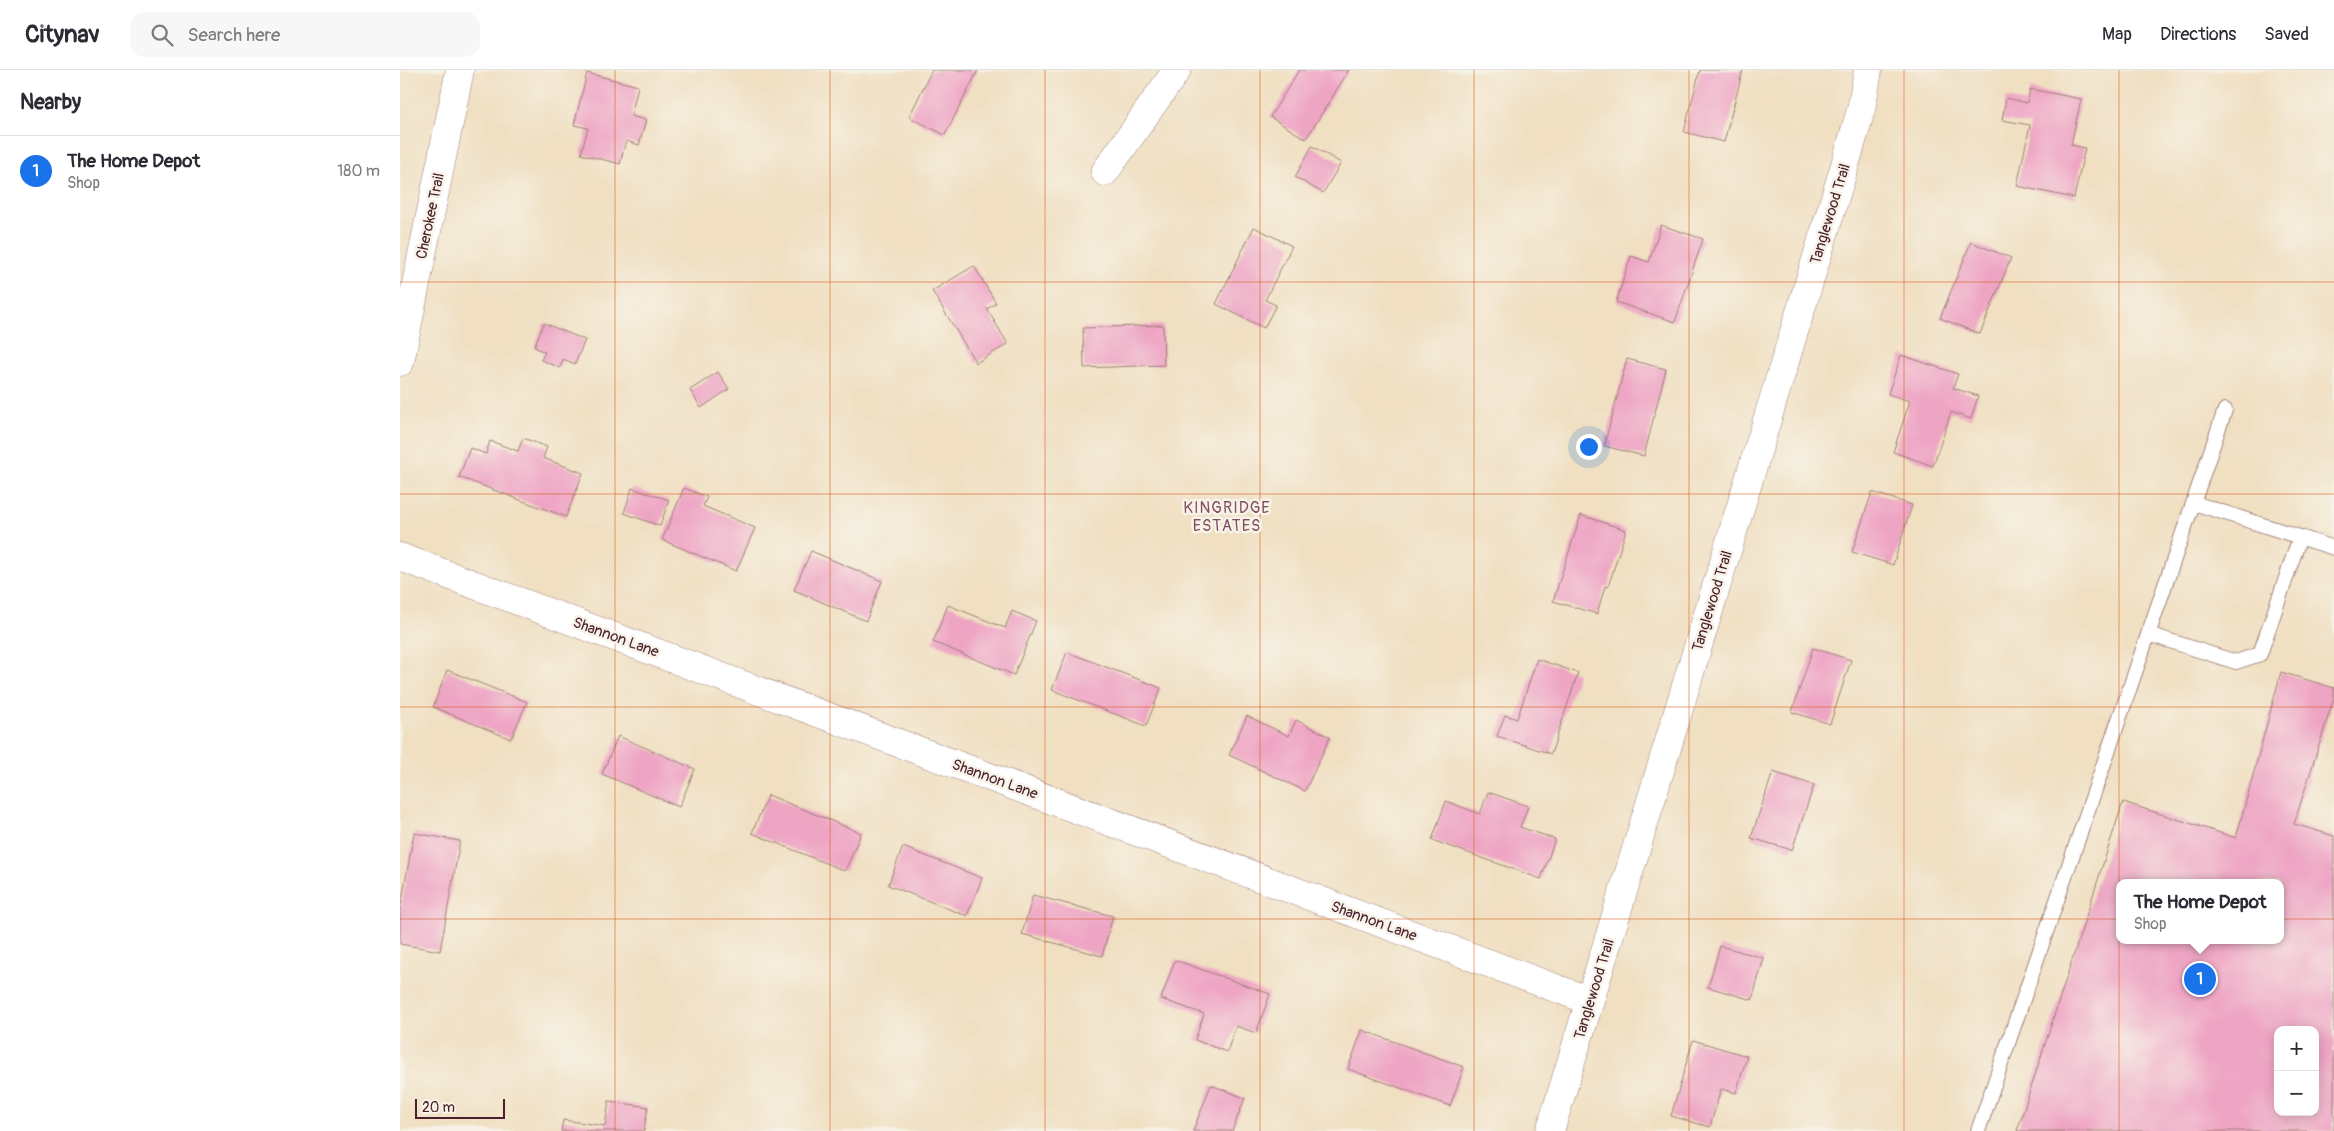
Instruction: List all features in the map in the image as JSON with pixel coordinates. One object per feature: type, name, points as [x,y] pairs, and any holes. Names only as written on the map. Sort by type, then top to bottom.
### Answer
[{"type":"street","name":"Cherokee Trail","points":[[400,362],[460,70]]},
{"type":"street","points":[[1105,172],[1177,70]]},
{"type":"street","name":"Tanglewood Trail","points":[[1550,1131],[1848,155],[1861,110],[1868,70]]},
{"type":"street","name":"Shannon Lane","points":[[400,556],[1590,1001]]},
{"type":"lane","points":[[1978,1131],[2225,410]]},
{"type":"lane","points":[[2194,503],[2334,548]]},
{"type":"lane","points":[[2148,634],[2236,662],[2260,654],[2300,537]]},
{"type":"building","points":[[932,70],[978,70],[945,135],[909,117]]},
{"type":"building","points":[[1299,70],[1349,70],[1306,139],[1270,117]]},
{"type":"building","points":[[1700,70],[1743,70],[1724,142],[1684,132]]},
{"type":"building","points":[[587,73],[638,86],[631,116],[646,120],[639,145],[626,141],[620,164],[581,154],[588,128],[574,125]]},
{"type":"building","points":[[2030,89],[2081,99],[2071,145],[2085,148],[2074,198],[2017,186],[2030,125],[2002,120],[2006,98],[2027,103]]},
{"type":"building","points":[[1312,146],[1341,163],[1323,193],[1295,177]]},
{"type":"building","points":[[1661,225],[1703,239],[1675,322],[1616,302],[1631,256],[1649,262]]},
{"type":"building","points":[[1254,227],[1292,246],[1265,300],[1276,305],[1264,328],[1216,304]]},
{"type":"building","points":[[1971,242],[2011,258],[1980,334],[1940,318]]},
{"type":"building","points":[[974,266],[996,303],[987,309],[1008,344],[976,363],[932,291]]},
{"type":"building","points":[[544,323],[585,340],[575,364],[563,359],[560,368],[541,360],[545,352],[534,347]]},
{"type":"building","points":[[1163,325],[1164,365],[1084,368],[1083,328]]},
{"type":"building","points":[[1901,355],[1958,374],[1953,388],[1978,396],[1971,419],[1951,412],[1933,466],[1893,452],[1910,401],[1888,394]]},
{"type":"building","points":[[1627,359],[1666,369],[1644,456],[1604,446]]},
{"type":"building","points":[[718,372],[729,389],[701,408],[690,390]]},
{"type":"building","points":[[523,438],[547,447],[543,458],[583,473],[566,517],[459,477],[470,448],[486,454],[490,441],[518,451]]},
{"type":"building","points":[[632,488],[669,500],[660,526],[624,513]]},
{"type":"building","points":[[684,488],[707,497],[703,506],[755,528],[736,571],[662,540]]},
{"type":"building","points":[[1872,492],[1912,505],[1893,565],[1852,552]]},
{"type":"building","points":[[1581,515],[1626,530],[1608,587],[1605,586],[1597,614],[1553,601]]},
{"type":"building","points":[[811,551],[882,581],[866,621],[794,590]]},
{"type":"building","points":[[948,605],[1005,628],[1012,611],[1036,621],[1014,675],[933,642]]},
{"type":"building","points":[[1813,648],[1851,660],[1830,724],[1792,712]]},
{"type":"building","points":[[1067,652],[1161,688],[1146,726],[1052,690]]},
{"type":"building","points":[[1537,659],[1578,673],[1551,754],[1497,736],[1505,715],[1517,719]]},
{"type":"building","points":[[447,670],[527,702],[511,739],[433,707]]},
{"type":"building","points":[[2281,672],[2334,688],[2334,698],[2294,824],[2334,836],[2334,1131],[2017,1131],[2123,802],[2236,838]]},
{"type":"building","points":[[1247,716],[1289,736],[1296,720],[1330,737],[1305,791],[1229,755]]},
{"type":"building","points":[[618,736],[695,769],[679,807],[602,774]]},
{"type":"building","points":[[1773,772],[1814,785],[1792,850],[1751,838]]},
{"type":"building","points":[[1488,792],[1528,806],[1520,827],[1555,839],[1541,879],[1432,840],[1446,801],[1480,814]]},
{"type":"building","points":[[768,795],[861,833],[845,871],[752,833]]},
{"type":"building","points":[[414,833],[460,841],[440,951],[400,944],[400,911]]},
{"type":"building","points":[[903,847],[982,878],[967,916],[888,885]]},
{"type":"building","points":[[1033,895],[1113,916],[1102,956],[1022,934]]},
{"type":"building","points":[[1720,946],[1764,958],[1752,1000],[1708,987]]},
{"type":"building","points":[[1175,960],[1270,994],[1256,1033],[1236,1026],[1227,1052],[1195,1040],[1204,1014],[1161,999]]},
{"type":"building","points":[[1362,1030],[1464,1067],[1450,1106],[1348,1069]]},
{"type":"building","points":[[1693,1040],[1747,1056],[1736,1093],[1721,1089],[1710,1127],[1671,1116]]},
{"type":"building","points":[[1211,1085],[1245,1098],[1232,1131],[1193,1131]]},
{"type":"building","points":[[609,1101],[648,1107],[644,1131],[561,1131],[563,1120],[605,1126]]},
{"type":"place","name":"The Home Depot","points":[[2200,979]]},
{"type":"district","name":"KINGRIDGE ESTATES","points":[[1227,516]]}]
